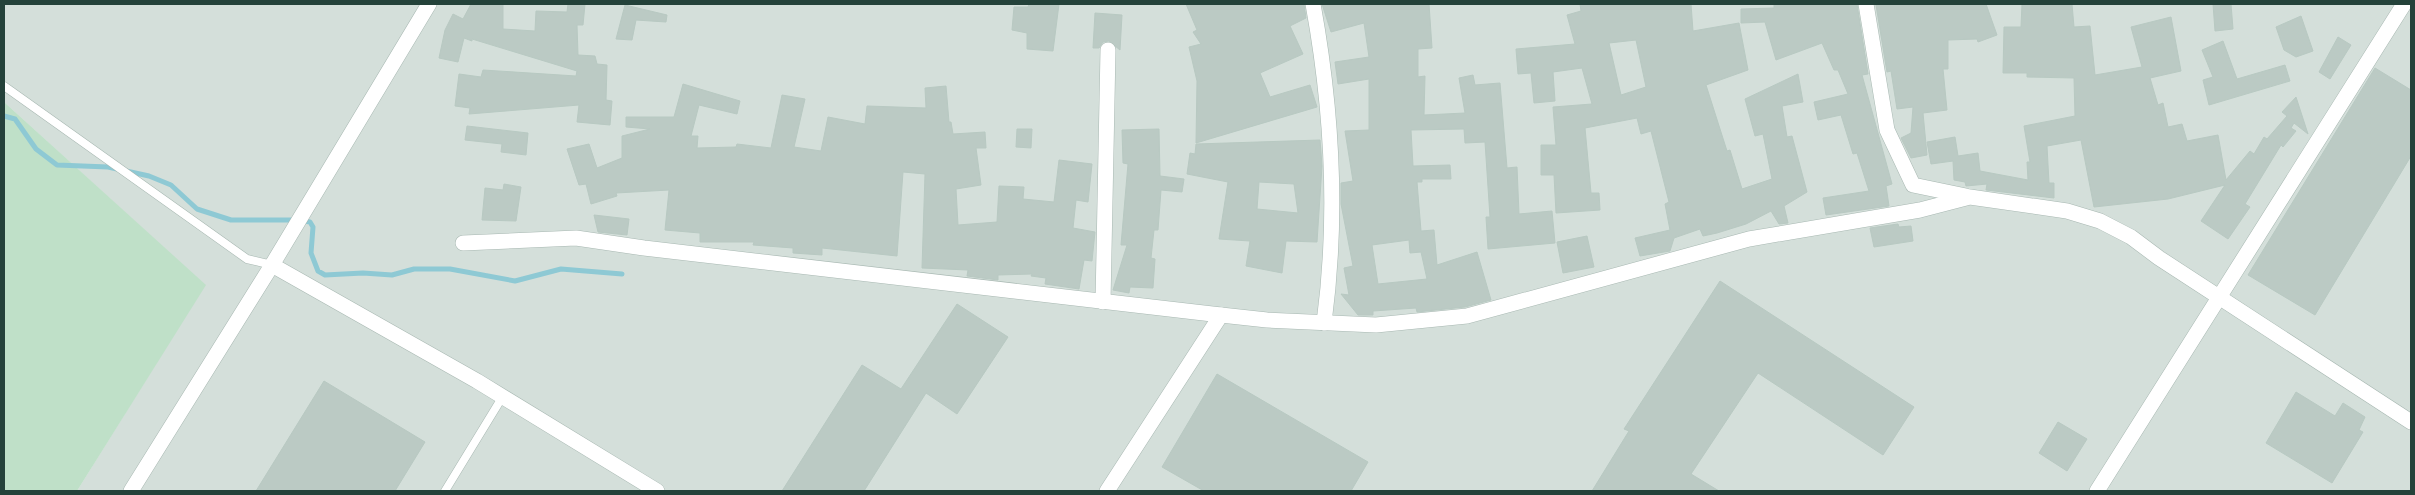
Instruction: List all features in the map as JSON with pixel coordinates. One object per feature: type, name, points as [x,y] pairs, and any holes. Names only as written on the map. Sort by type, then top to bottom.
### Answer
[{"type":"street","points":[[131,491],[272,265],[429,4]]},
{"type":"street","points":[[1314,4],[1329,124],[1330,280],[1324,323]]},
{"type":"street","points":[[1866,4],[1887,130],[1913,185],[1970,197],[2067,211],[2100,221],[2131,236],[2159,258],[2411,422]]},
{"type":"street","points":[[2097,491],[2404,4]]},
{"type":"street","points":[[1103,302],[1108,50]]},
{"type":"street","points":[[463,243],[576,238],[644,248],[1221,316],[1376,325],[1467,316],[1748,239],[1920,210],[1970,197]]},
{"type":"street","points":[[272,265],[298,278],[502,396],[657,491]]},
{"type":"street","points":[[1107,491],[1221,316]]},
{"type":"lane","points":[[4,86],[247,259],[272,265]]},
{"type":"lane","points":[[445,491],[502,396]]},
{"type":"shaded area","points":[[4,4],[2411,4],[2411,491],[77,491],[205,285],[4,102]]},
{"type":"green space","points":[[4,102],[206,285],[77,491],[4,491]]},
{"type":"building","points":[[471,4],[503,4],[503,29],[535,31],[536,11],[567,12],[568,4],[585,4],[583,25],[577,25],[578,55],[595,56],[597,64],[607,65],[606,100],[612,101],[610,125],[577,122],[579,105],[469,114],[470,108],[455,106],[459,74],[481,77],[483,70],[576,76],[577,71],[464,38],[458,62],[439,58],[445,30],[453,14],[463,19]]},
{"type":"building","points":[[1029,4],[1059,4],[1053,51],[1027,49],[1027,33],[1012,30],[1014,7],[1028,7]]},
{"type":"building","points":[[1186,4],[1304,4],[1306,18],[1290,26],[1303,54],[1260,73],[1270,97],[1310,85],[1317,107],[1196,143],[1197,81],[1189,47],[1201,44],[1193,32],[1197,30]]},
{"type":"building","points":[[1322,4],[1429,4],[1432,48],[1418,49],[1418,77],[1425,76],[1424,115],[1465,113],[1459,78],[1473,75],[1475,85],[1500,83],[1507,168],[1517,167],[1519,214],[1552,211],[1555,243],[1488,249],[1486,217],[1490,217],[1485,142],[1465,143],[1464,129],[1411,130],[1413,166],[1450,165],[1451,179],[1422,179],[1422,182],[1417,182],[1421,231],[1434,230],[1437,265],[1477,252],[1491,300],[1465,307],[1417,312],[1416,308],[1373,311],[1373,315],[1358,315],[1341,294],[1349,295],[1344,268],[1353,266],[1341,204],[1341,183],[1353,181],[1345,131],[1369,130],[1369,79],[1338,84],[1335,62],[1369,57],[1364,23],[1331,32]],"holes":[[[1409,240],[1410,253],[1421,252],[1427,279],[1378,284],[1372,245]]]},
{"type":"building","points":[[1580,4],[1691,4],[1693,31],[1739,23],[1748,70],[1706,85],[1727,151],[1730,150],[1742,189],[1772,179],[1763,134],[1755,136],[1745,99],[1798,74],[1803,102],[1782,106],[1787,137],[1792,136],[1807,192],[1784,206],[1788,223],[1779,224],[1771,211],[1746,224],[1717,233],[1703,236],[1700,229],[1674,238],[1670,251],[1640,256],[1635,238],[1670,230],[1665,204],[1669,202],[1651,131],[1641,134],[1637,118],[1585,128],[1591,193],[1599,193],[1600,210],[1556,213],[1554,175],[1541,175],[1541,145],[1556,145],[1553,107],[1592,104],[1582,68],[1553,72],[1555,101],[1534,103],[1531,73],[1518,74],[1516,49],[1575,44],[1567,15],[1581,11]],"holes":[[[1636,40],[1646,87],[1621,95],[1609,43]]]},
{"type":"building","points":[[1774,4],[1857,4],[1868,74],[1862,75],[1892,184],[1886,186],[1889,206],[1826,215],[1823,198],[1869,191],[1857,153],[1853,154],[1841,115],[1818,120],[1814,102],[1848,94],[1838,70],[1834,70],[1822,43],[1776,60],[1765,22],[1741,23],[1741,9],[1774,8]]},
{"type":"building","points":[[1986,4],[1997,35],[1978,42],[1977,39],[1948,40],[1948,69],[1943,69],[1947,110],[1923,113],[1927,155],[1911,158],[1901,138],[1911,133],[1913,107],[1897,109],[1891,71],[1887,72],[1876,5]]},
{"type":"building","points":[[2022,4],[2072,4],[2074,27],[2090,26],[2095,75],[2142,67],[2131,27],[2171,17],[2181,71],[2150,78],[2158,105],[2163,103],[2168,127],[2182,124],[2187,141],[2218,135],[2226,180],[2250,151],[2254,154],[2264,137],[2267,139],[2287,116],[2282,112],[2296,97],[2308,134],[2294,123],[2291,128],[2296,131],[2283,147],[2281,145],[2245,204],[2250,207],[2228,239],[2201,221],[2225,185],[2168,199],[2094,207],[2081,140],[2047,146],[2049,183],[2054,183],[2054,198],[1986,190],[1987,184],[1966,186],[1965,182],[1954,180],[1953,161],[1931,164],[1927,142],[1955,137],[1958,156],[1978,153],[1980,171],[2028,180],[2027,162],[2030,162],[2024,126],[2075,116],[2074,78],[2027,77],[2027,73],[2003,73],[2004,27],[2021,27]]},
{"type":"building","points":[[2213,4],[2231,4],[2233,29],[2215,31]]},
{"type":"building","points":[[625,5],[667,15],[666,22],[636,20],[632,40],[616,39]]},
{"type":"building","points":[[1095,13],[1122,15],[1120,50],[1109,41],[1103,42],[1099,48],[1093,48]]},
{"type":"building","points":[[2301,16],[2313,51],[2296,57],[2284,50],[2276,27]]},
{"type":"building","points":[[2338,37],[2351,45],[2330,79],[2319,72]]},
{"type":"building","points":[[2223,41],[2237,79],[2285,65],[2290,81],[2209,105],[2203,80],[2213,77],[2202,50]]},
{"type":"building","points":[[2375,68],[2411,90],[2411,156],[2315,315],[2248,275]]},
{"type":"building","points":[[683,84],[740,101],[737,114],[699,105],[691,136],[698,136],[697,148],[736,147],[737,144],[771,148],[782,95],[805,99],[794,147],[821,151],[828,117],[865,124],[867,106],[926,108],[925,88],[946,86],[949,122],[951,122],[953,134],[985,132],[986,148],[976,148],[981,185],[956,189],[958,225],[997,222],[999,186],[1024,187],[1023,199],[1054,202],[1059,160],[1092,164],[1088,202],[1076,200],[1073,228],[1095,232],[1092,261],[1084,260],[1079,289],[1045,284],[1046,278],[1031,276],[1032,274],[998,275],[998,280],[967,276],[968,270],[922,268],[925,174],[903,172],[897,256],[822,248],[822,255],[793,253],[793,248],[753,245],[754,242],[700,242],[700,233],[665,230],[669,190],[616,193],[617,196],[591,204],[586,184],[579,185],[567,149],[589,144],[597,168],[622,158],[622,136],[650,129],[626,127],[626,117],[674,117]]},
{"type":"building","points":[[467,126],[528,133],[526,155],[501,152],[502,144],[465,140]]},
{"type":"building","points":[[1017,129],[1032,129],[1031,148],[1016,147]]},
{"type":"building","points":[[1159,129],[1160,176],[1184,179],[1182,192],[1161,190],[1158,230],[1154,230],[1151,258],[1155,259],[1153,288],[1130,287],[1129,293],[1113,290],[1127,245],[1121,245],[1128,164],[1123,163],[1122,130]]},
{"type":"building","points":[[1320,140],[1322,166],[1317,242],[1286,241],[1282,273],[1246,266],[1250,241],[1219,239],[1228,182],[1187,174],[1190,153],[1195,154],[1196,144]],"holes":[[[1259,182],[1294,184],[1298,213],[1257,209]]]},
{"type":"building","points":[[504,184],[521,187],[516,221],[482,220],[485,188],[503,190]]},
{"type":"building","points":[[594,215],[629,219],[627,235],[598,232]]},
{"type":"building","points":[[1898,224],[1899,227],[1911,226],[1913,241],[1874,247],[1870,228]]},
{"type":"building","points":[[1587,236],[1594,267],[1563,273],[1557,242]]},
{"type":"building","points":[[1720,281],[1914,407],[1883,455],[1758,373],[1691,474],[1719,491],[1592,491],[1629,431],[1624,429]]},
{"type":"building","points":[[957,304],[1008,337],[957,414],[926,393],[864,491],[782,491],[862,365],[901,389]]},
{"type":"building","points":[[1217,374],[1368,462],[1351,491],[1204,491],[1162,467]]},
{"type":"building","points":[[324,381],[425,442],[395,491],[256,491]]},
{"type":"building","points":[[2296,392],[2335,416],[2343,403],[2365,417],[2359,430],[2363,432],[2332,483],[2266,443]]},
{"type":"building","points":[[2058,422],[2087,439],[2067,471],[2039,453]]},
{"type":"waterway","points":[[4,116],[15,119],[36,149],[57,165],[108,167],[149,176],[171,185],[197,209],[231,220],[299,220],[310,222],[313,227],[311,253],[318,271],[325,275],[363,273],[392,275],[414,269],[450,269],[515,281],[561,269],[622,274]]}]
